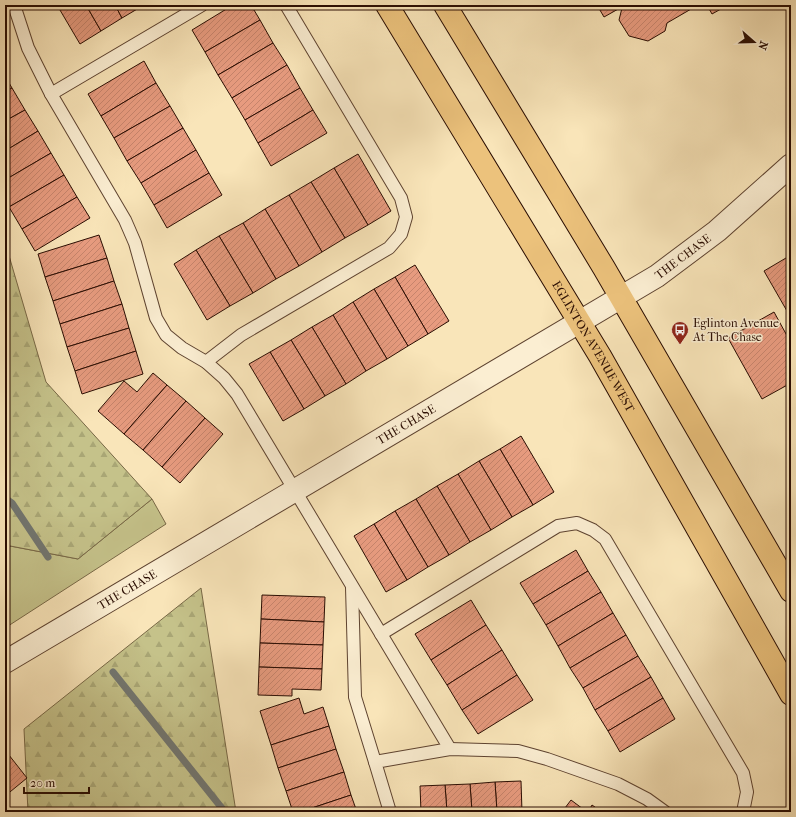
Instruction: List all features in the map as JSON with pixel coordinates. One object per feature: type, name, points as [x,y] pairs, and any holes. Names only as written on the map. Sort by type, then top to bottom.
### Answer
[{"type":"main road","name":"EGLINTON AVENUE WEST","points":[[388,5],[600,356],[791,694]]},
{"type":"main road","points":[[445,5],[621,297],[791,591]]},
{"type":"street","name":"THE CHASE","points":[[5,662],[295,492],[657,276],[717,231],[791,166]]},
{"type":"lane","points":[[14,5],[28,48],[51,94],[125,220],[135,243],[156,318],[166,335],[182,348],[206,362],[224,378],[237,394],[450,749]]},
{"type":"lane","points":[[51,94],[202,5]]},
{"type":"lane","points":[[206,362],[241,335],[389,248],[401,234],[406,217],[401,198],[286,5]]},
{"type":"lane","points":[[381,634],[558,526],[577,523],[593,530],[606,539],[743,773],[747,792],[744,812]]},
{"type":"lane","points":[[352,586],[355,697],[390,812]]},
{"type":"lane","points":[[375,762],[450,749],[518,751],[547,759],[618,784],[647,799],[665,812]]},
{"type":"green space","points":[[5,242],[46,382],[152,499],[78,559],[5,545]]},
{"type":"green space","points":[[152,499],[166,524],[5,628],[5,545],[78,559]]},
{"type":"green space","points":[[201,588],[236,812],[28,812],[24,729]]},
{"type":"building","points":[[57,5],[86,5],[101,31],[80,44]]},
{"type":"building","points":[[86,5],[115,5],[122,18],[101,31]]},
{"type":"building","points":[[115,5],[144,5],[122,18]]},
{"type":"building","points":[[233,5],[251,5],[260,20],[205,52],[192,30]]},
{"type":"building","points":[[597,5],[698,5],[667,23],[665,31],[648,41],[629,36],[619,20],[622,8],[604,17]]},
{"type":"building","points":[[707,5],[728,5],[712,14]]},
{"type":"building","points":[[260,20],[273,43],[218,75],[205,52]]},
{"type":"building","points":[[273,43],[287,65],[232,98],[218,75]]},
{"type":"building","points":[[144,61],[156,83],[101,116],[88,94]]},
{"type":"building","points":[[287,65],[300,88],[245,120],[232,98]]},
{"type":"building","points":[[5,76],[12,88],[5,92]]},
{"type":"building","points":[[156,83],[170,106],[114,138],[101,116]]},
{"type":"building","points":[[12,88],[25,110],[5,121],[5,92]]},
{"type":"building","points":[[300,88],[313,110],[258,143],[245,120]]},
{"type":"building","points":[[170,106],[183,128],[127,161],[114,138]]},
{"type":"building","points":[[25,110],[38,131],[5,151],[5,121]]},
{"type":"building","points":[[313,110],[327,133],[271,166],[258,143]]},
{"type":"building","points":[[183,128],[196,150],[141,183],[127,161]]},
{"type":"building","points":[[38,131],[51,153],[5,180],[5,151]]},
{"type":"building","points":[[196,150],[209,173],[154,205],[141,183]]},
{"type":"building","points":[[51,153],[64,175],[9,207],[5,200],[5,180]]},
{"type":"building","points":[[358,154],[391,211],[368,225],[334,168]]},
{"type":"building","points":[[334,168],[368,225],[345,238],[311,182]]},
{"type":"building","points":[[209,173],[222,195],[167,228],[154,205]]},
{"type":"building","points":[[64,175],[77,197],[22,229],[9,207]]},
{"type":"building","points":[[311,182],[345,238],[322,252],[289,195]]},
{"type":"building","points":[[289,195],[322,252],[299,266],[265,209]]},
{"type":"building","points":[[77,197],[90,218],[35,251],[22,229]]},
{"type":"building","points":[[265,209],[299,266],[276,279],[243,223]]},
{"type":"building","points":[[243,223],[276,279],[253,293],[219,236]]},
{"type":"building","points":[[99,235],[107,258],[45,277],[38,254]]},
{"type":"building","points":[[219,236],[253,293],[230,306],[196,250]]},
{"type":"building","points":[[196,250],[230,306],[207,320],[174,264]]},
{"type":"building","points":[[791,255],[791,318],[764,271]]},
{"type":"building","points":[[107,258],[114,281],[53,301],[45,277]]},
{"type":"building","points":[[415,265],[449,321],[428,334],[395,277]]},
{"type":"building","points":[[395,277],[428,334],[408,346],[374,289]]},
{"type":"building","points":[[114,281],[122,304],[60,324],[53,301]]},
{"type":"building","points":[[374,289],[408,346],[387,359],[353,302]]},
{"type":"building","points":[[353,302],[387,359],[366,371],[333,315]]},
{"type":"building","points":[[122,304],[129,328],[67,347],[60,324]]},
{"type":"building","points":[[774,312],[791,343],[791,383],[762,399],[728,338]]},
{"type":"building","points":[[333,315],[366,371],[346,384],[312,327]]},
{"type":"building","points":[[312,327],[346,384],[325,396],[291,340]]},
{"type":"building","points":[[129,328],[136,351],[75,371],[67,347]]},
{"type":"building","points":[[291,340],[325,396],[304,409],[270,352]]},
{"type":"building","points":[[136,351],[143,374],[82,394],[75,371]]},
{"type":"building","points":[[270,352],[304,409],[283,421],[249,364]]},
{"type":"building","points":[[153,373],[167,385],[124,434],[98,411],[124,381],[137,392]]},
{"type":"building","points":[[167,385],[186,401],[143,450],[124,434]]},
{"type":"building","points":[[186,401],[205,418],[162,467],[143,450]]},
{"type":"building","points":[[205,418],[223,434],[180,483],[162,467]]},
{"type":"building","points":[[521,436],[554,492],[533,505],[500,449]]},
{"type":"building","points":[[500,449],[533,505],[512,517],[479,461]]},
{"type":"building","points":[[479,461],[512,517],[491,530],[458,474]]},
{"type":"building","points":[[458,474],[491,530],[470,542],[437,486]]},
{"type":"building","points":[[437,486],[470,542],[449,555],[416,499]]},
{"type":"building","points":[[416,499],[449,555],[428,567],[395,511]]},
{"type":"building","points":[[395,511],[428,567],[407,580],[374,524]]},
{"type":"building","points":[[374,524],[407,580],[386,592],[354,536]]},
{"type":"building","points":[[576,550],[588,571],[533,604],[520,583]]},
{"type":"building","points":[[588,571],[601,592],[546,625],[533,604]]},
{"type":"building","points":[[601,592],[613,613],[558,646],[546,625]]},
{"type":"building","points":[[262,595],[325,597],[324,622],[261,619]]},
{"type":"building","points":[[471,600],[486,625],[431,660],[415,634]]},
{"type":"building","points":[[613,613],[626,635],[570,668],[558,646]]},
{"type":"building","points":[[261,619],[324,622],[323,645],[260,643]]},
{"type":"building","points":[[486,625],[502,650],[447,685],[431,660]]},
{"type":"building","points":[[626,635],[638,656],[583,688],[570,668]]},
{"type":"building","points":[[260,643],[323,645],[322,669],[259,667]]},
{"type":"building","points":[[502,650],[517,675],[462,710],[447,685]]},
{"type":"building","points":[[638,656],[651,677],[595,710],[583,688]]},
{"type":"building","points":[[259,667],[322,669],[321,690],[292,689],[292,696],[258,695]]},
{"type":"building","points":[[517,675],[533,700],[478,734],[462,710]]},
{"type":"building","points":[[651,677],[663,698],[608,731],[595,710]]},
{"type":"building","points":[[299,698],[304,714],[323,707],[329,726],[271,745],[260,711]]},
{"type":"building","points":[[663,698],[675,719],[620,752],[608,731]]},
{"type":"building","points":[[329,726],[336,749],[278,768],[271,745]]},
{"type":"building","points":[[336,749],[344,772],[286,791],[278,768]]},
{"type":"building","points":[[5,750],[27,778],[5,796]]},
{"type":"building","points":[[344,772],[351,795],[300,812],[293,812],[286,791]]},
{"type":"building","points":[[521,781],[522,812],[497,812],[495,782]]},
{"type":"building","points":[[495,782],[497,812],[472,812],[470,784]]},
{"type":"building","points":[[470,784],[472,812],[447,812],[445,785]]},
{"type":"building","points":[[445,785],[447,812],[421,812],[420,786]]},
{"type":"building","points":[[351,795],[357,812],[300,812]]},
{"type":"building","points":[[571,800],[587,812],[562,812]]},
{"type":"building","points":[[592,805],[602,812],[588,812]]},
{"type":"waterway","points":[[5,498],[12,503],[48,557]]},
{"type":"waterway","points":[[113,672],[225,812]]},
{"type":"place","name":"Eglinton Avenue At The Chase","points":[[680,345]]}]
